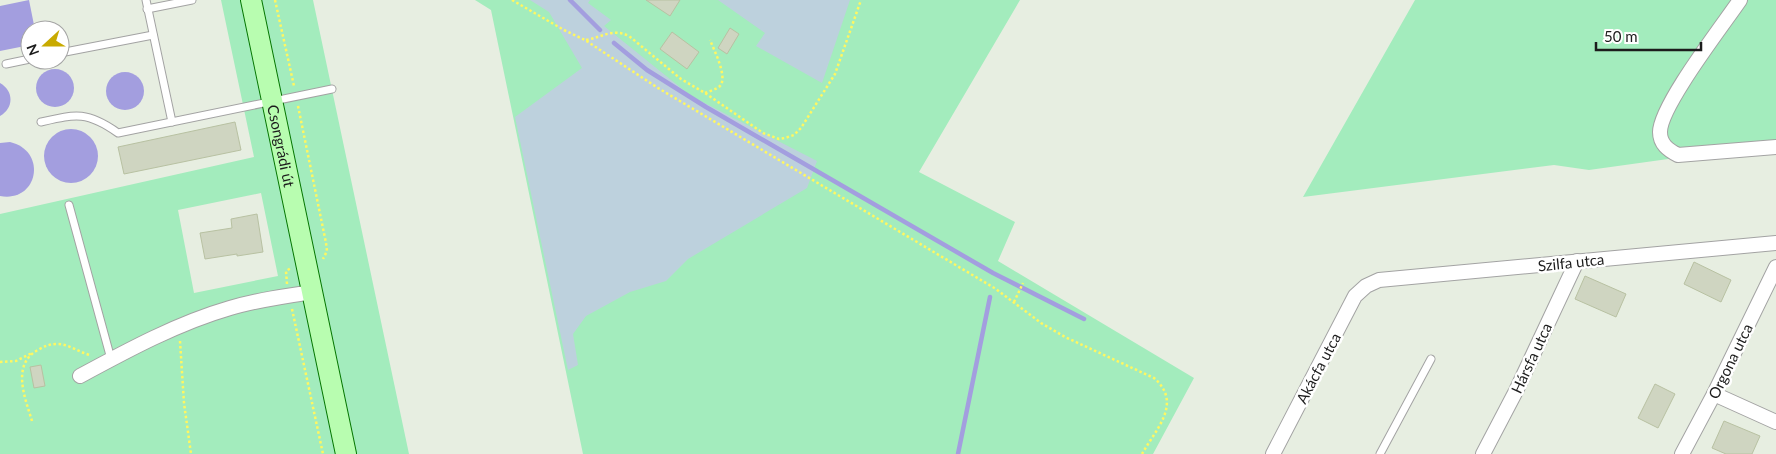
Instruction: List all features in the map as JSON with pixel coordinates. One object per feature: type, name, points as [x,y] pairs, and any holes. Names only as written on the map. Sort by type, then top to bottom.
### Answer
[{"type":"main road","name":"Csongrádi út","points":[[251,0],[346,454]]},
{"type":"street","points":[[1740,0],[1673,100],[1660,129],[1661,138],[1664,145],[1670,151],[1678,155],[1776,147]]},
{"type":"street","name":"Szilfa utca","points":[[1366,286],[1379,280],[1776,243]]},
{"type":"street","name":"Hársfa utca","points":[[1483,454],[1516,391],[1576,261]]},
{"type":"street","name":"Orgona utca","points":[[1682,454],[1714,394],[1776,267]]},
{"type":"street","name":"Akácfa utca","points":[[1273,454],[1355,296],[1366,286]]},
{"type":"street","points":[[80,376],[179,327],[215,313],[247,303],[313,292]]},
{"type":"street","points":[[1714,394],[1776,422]]},
{"type":"lane","points":[[146,0],[172,122]]},
{"type":"lane","points":[[147,9],[192,0]]},
{"type":"lane","points":[[70,51],[152,35]]},
{"type":"lane","points":[[6,64],[20,61]]},
{"type":"lane","points":[[41,122],[78,115],[98,121],[118,133],[332,89]]},
{"type":"lane","points":[[69,205],[111,359]]},
{"type":"lane","points":[[1380,454],[1431,359]]},
{"type":"path","points":[[512,0],[585,40],[658,88],[988,284],[1041,323],[1064,337],[1154,378],[1166,392],[1168,403],[1166,414],[1142,454]]},
{"type":"path","points":[[585,40],[598,38],[615,31],[629,36],[681,79],[706,93],[772,137],[779,139],[794,134],[800,128],[835,74],[861,0]]},
{"type":"path","points":[[706,93],[719,87],[722,82],[723,73],[710,40]]},
{"type":"path","points":[[1014,302],[1023,283]]},
{"type":"path","points":[[179,327],[184,403],[191,454]]},
{"type":"path","points":[[0,362],[16,361],[48,345],[58,344],[68,346],[80,353],[111,359]]},
{"type":"path","points":[[32,421],[22,378],[28,358],[36,351]]},
{"type":"green space","points":[[221,0],[313,0],[409,454],[0,454],[0,214],[254,157]],"holes":[[[261,193],[278,276],[194,293],[178,210]]]},
{"type":"green space","points":[[475,0],[1020,0],[919,172],[1015,222],[998,261],[1194,378],[1153,454],[583,454],[491,10]]},
{"type":"green space","points":[[1415,0],[1776,0],[1776,144],[1589,170],[1554,165],[1303,197]]},
{"type":"shaded area","points":[[29,0],[33,20],[20,20],[20,47],[0,51],[0,6]]},
{"type":"shaded area","points":[[530,0],[590,0],[588,3],[611,20],[604,26],[691,96],[817,161],[807,188],[688,259],[666,281],[630,292],[586,316],[573,334],[578,365],[568,370],[515,117],[582,68],[549,12]]},
{"type":"shaded area","points":[[718,0],[850,0],[822,83],[756,46],[765,33]]},
{"type":"shaded area","points":[[48,71],[62,71],[72,81],[74,88],[72,95],[62,105],[55,107],[48,105],[38,95],[36,88],[38,81]]},
{"type":"shaded area","points":[[125,72],[132,73],[138,78],[143,84],[143,98],[138,104],[132,109],[125,110],[118,109],[112,104],[107,98],[106,91],[107,84],[112,78],[118,73]]},
{"type":"shaded area","points":[[0,83],[8,90],[10,104],[5,113],[0,116]]},
{"type":"shaded area","points":[[66,129],[76,129],[86,133],[94,141],[98,156],[94,171],[86,179],[76,183],[66,183],[56,179],[48,171],[44,161],[44,151],[48,141],[56,133]]},
{"type":"shaded area","points":[[10,142],[22,147],[30,155],[34,165],[34,175],[30,184],[23,192],[13,196],[0,196],[0,143]]},
{"type":"building","points":[[646,0],[680,0],[670,16]]},
{"type":"building","points":[[730,28],[739,34],[727,54],[718,48]]},
{"type":"building","points":[[672,32],[699,52],[687,69],[660,49]]},
{"type":"building","points":[[235,122],[241,150],[124,174],[118,147]]},
{"type":"building","points":[[257,214],[263,252],[205,259],[200,233],[232,228],[231,219]]},
{"type":"building","points":[[1694,262],[1731,280],[1721,302],[1684,284]]},
{"type":"building","points":[[1585,276],[1626,294],[1616,317],[1575,299]]},
{"type":"building","points":[[41,365],[45,386],[34,388],[30,367]]},
{"type":"building","points":[[1655,384],[1675,394],[1658,428],[1638,418]]},
{"type":"building","points":[[1724,421],[1760,436],[1752,454],[1726,454],[1712,448]]},
{"type":"waterway","points":[[570,0],[600,30]]},
{"type":"waterway","points":[[614,43],[647,70],[706,107],[993,273],[1084,319]]},
{"type":"waterway","points":[[958,454],[990,297]]}]
